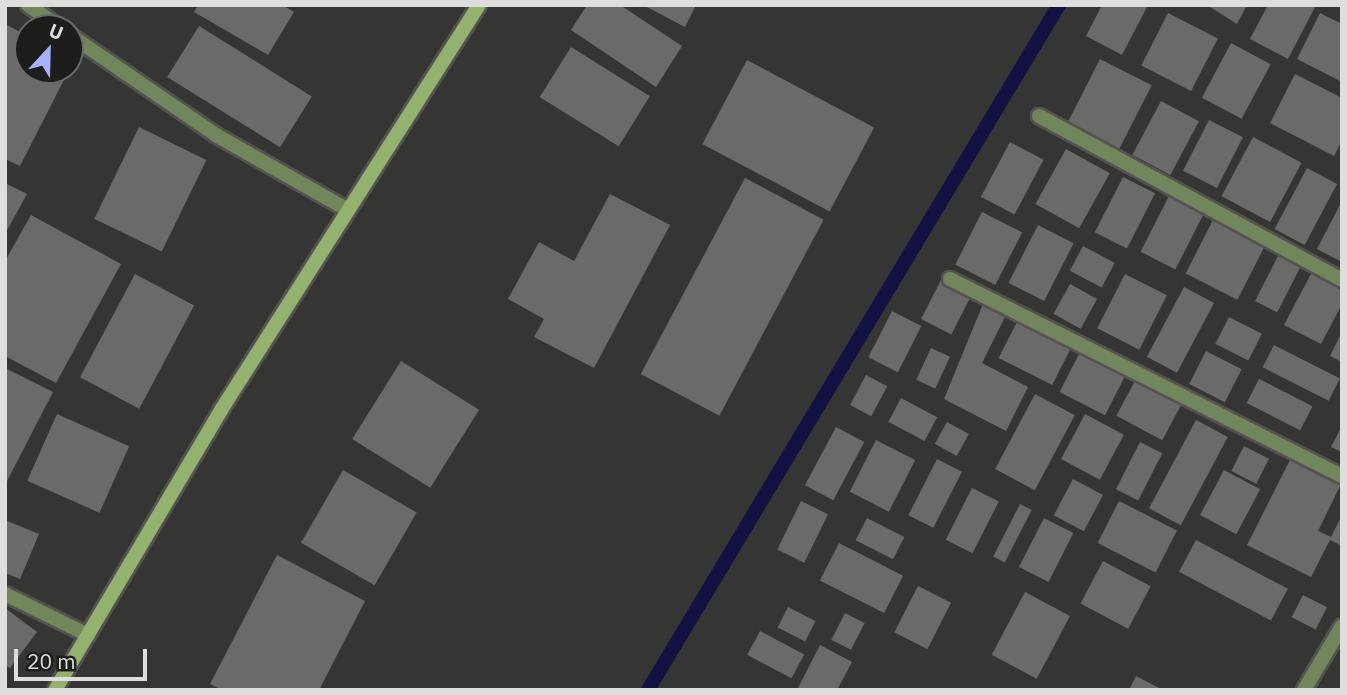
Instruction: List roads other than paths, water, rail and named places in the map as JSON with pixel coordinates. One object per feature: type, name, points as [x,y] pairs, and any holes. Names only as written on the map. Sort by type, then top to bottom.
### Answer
[{"type":"street","points":[[55,690],[346,209],[479,5]]},
{"type":"street","points":[[84,45],[216,135],[346,209]]},
{"type":"street","points":[[1039,117],[1342,280]]},
{"type":"street","points":[[950,279],[1342,477]]},
{"type":"street","points":[[5,594],[88,635]]},
{"type":"street","points":[[1304,690],[1342,626]]},
{"type":"waterway","points":[[648,690],[1059,5]]}]
